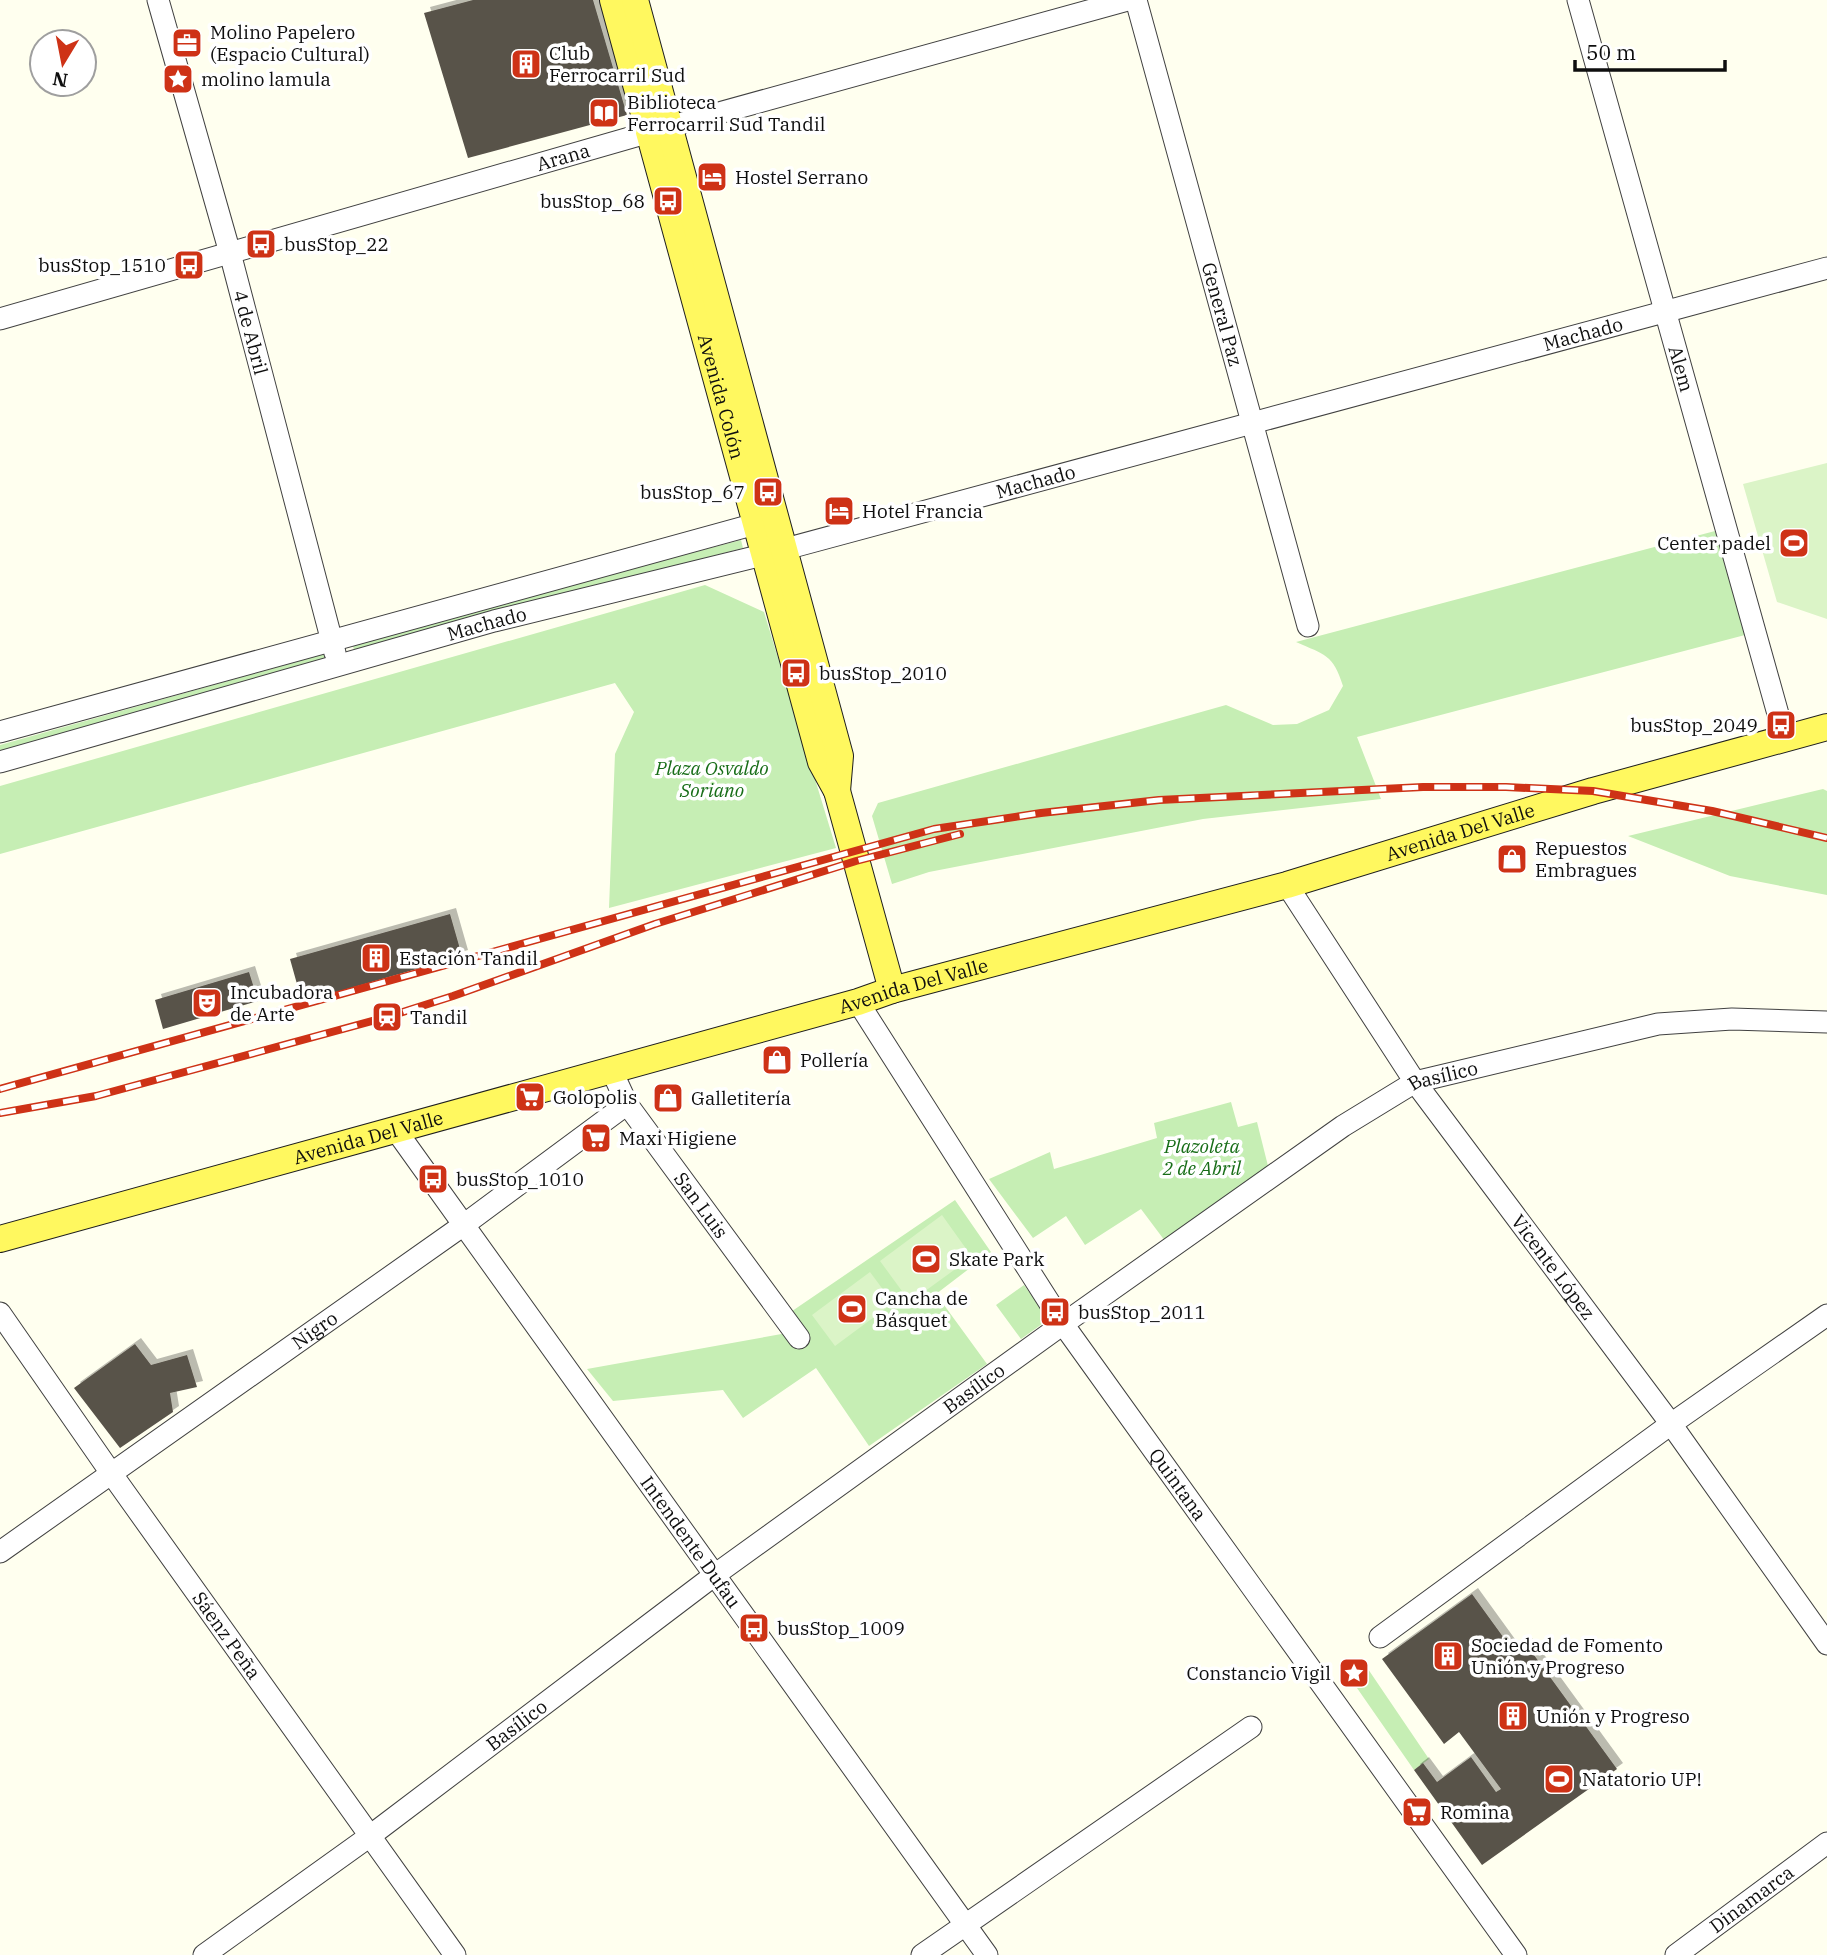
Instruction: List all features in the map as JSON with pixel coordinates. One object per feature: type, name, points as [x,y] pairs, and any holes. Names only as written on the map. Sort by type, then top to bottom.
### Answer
[{"type":"main road","name":"Avenida Colón","points":[[613,0],[660,129]]},
{"type":"main road","name":"Avenida Colón","points":[[635,0],[660,129],[774,552],[821,762],[837,791],[892,990]]},
{"type":"main road","name":"Avenida Del Valle","points":[[0,1239],[858,1002],[892,990],[1287,885],[1592,791],[1827,727]]},
{"type":"street","name":"4 de Abril","points":[[158,0],[230,253],[338,665]]},
{"type":"street","name":"Arana","points":[[0,319],[660,129],[1128,0]]},
{"type":"street","name":"General Paz","points":[[1136,0],[1308,626]]},
{"type":"street","name":"Alem","points":[[1578,0],[1785,738]]},
{"type":"street","name":"Machado","points":[[0,762],[494,621],[774,552],[1827,268]]},
{"type":"street","name":"Machado","points":[[0,732],[766,522]]},
{"type":"street","name":"Vicente López","points":[[1287,885],[1415,1082],[1671,1424],[1827,1644]]},
{"type":"street","name":"Quintana","points":[[858,1002],[1063,1324],[1516,1955]]},
{"type":"street","name":"Basílico","points":[[204,1955],[370,1836],[716,1574],[1343,1126],[1415,1082],[1658,1024],[1732,1019],[1827,1022]]},
{"type":"street","name":"San Luis","points":[[611,1069],[627,1104],[799,1338]]},
{"type":"street","name":"Nigro","points":[[0,1552],[465,1224],[627,1104]]},
{"type":"street","name":"Intendente Dufau","points":[[395,1129],[987,1955]]},
{"type":"street","name":"Sáenz Peña","points":[[0,1313],[111,1474],[455,1955]]},
{"type":"street","points":[[1380,1637],[1671,1424],[1827,1314]]},
{"type":"street","points":[[922,1955],[1251,1727]]},
{"type":"street","name":"Dinamarca","points":[[1676,1955],[1827,1843]]},
{"type":"green space","name":"Center padel","points":[[1827,463],[1827,619],[1777,602],[1743,484]]},
{"type":"green space","points":[[1715,531],[1745,635],[1357,737],[1381,799],[1203,819],[929,872],[892,884],[872,816],[878,803],[1226,705],[1273,725],[1297,724],[1329,710],[1343,686],[1336,667],[1327,657],[1296,642]]},
{"type":"green space","points":[[741,540],[743,548],[354,650],[352,642]]},
{"type":"green space","name":"Plaza Osvaldo Soriano","points":[[705,585],[764,612],[836,848],[609,908],[615,754],[634,712],[615,683],[0,854],[0,786]]},
{"type":"green space","points":[[324,654],[326,661],[0,753],[0,745]]},
{"type":"green space","points":[[1823,789],[1827,791],[1827,895],[1730,876],[1628,836]]},
{"type":"green space","name":"Plazoleta 2 de Abril","points":[[1231,1102],[1238,1127],[1257,1122],[1268,1166],[1165,1241],[1141,1209],[1085,1245],[1066,1216],[1033,1238],[989,1179],[1050,1152],[1054,1169],[1157,1138],[1154,1123]]},
{"type":"green space","points":[[955,1200],[991,1252],[936,1294],[987,1364],[869,1446],[816,1368],[743,1418],[723,1390],[613,1401],[587,1369],[787,1333],[779,1320]]},
{"type":"green space","name":"Skate Park","points":[[942,1215],[972,1257],[910,1302],[880,1261]]},
{"type":"green space","name":"Cancha de Básquet","points":[[870,1272],[893,1303],[835,1346],[812,1315]]},
{"type":"green space","points":[[1024,1285],[1049,1319],[1021,1339],[996,1305]]},
{"type":"green space","points":[[1368,1669],[1429,1759],[1414,1770],[1357,1688],[1359,1675]]},
{"type":"building","name":"Club Ferrocarril Sud","points":[[473,0],[593,0],[627,115],[468,158],[424,13]]},
{"type":"building","name":"Estación Tandil","points":[[450,914],[462,956],[302,1002],[290,959]]},
{"type":"building","points":[[249,972],[258,1001],[163,1029],[155,1000]]},
{"type":"building","points":[[135,1344],[151,1365],[187,1355],[197,1387],[170,1393],[173,1412],[120,1448],[74,1388]]},
{"type":"building","points":[[1472,1594],[1514,1652],[1526,1644],[1617,1769],[1482,1865],[1414,1770],[1423,1763],[1437,1782],[1471,1757],[1496,1792],[1501,1789],[1459,1732],[1444,1744],[1382,1659]]},
{"type":"railway","points":[[0,1089],[934,829],[1041,813],[1159,800],[1423,787],[1506,787],[1593,791],[1712,811],[1827,838]]},
{"type":"railway","points":[[0,1113],[96,1096],[387,1017],[655,924],[856,861],[960,834]]},
{"type":"place","name":"Molino Papelero (Espacio Cultural)","points":[[187,43]]},
{"type":"place","name":"Club Ferrocarril Sud","points":[[526,64]]},
{"type":"place","name":"molino lamula","points":[[178,79]]},
{"type":"place","name":"Biblioteca Ferrocarril Sud Tandil","points":[[604,113]]},
{"type":"place","name":"Hostel Serrano","points":[[712,177]]},
{"type":"place","name":"busStop_68","points":[[668,201]]},
{"type":"place","name":"busStop_22","points":[[261,244]]},
{"type":"place","name":"busStop_1510","points":[[189,265]]},
{"type":"place","name":"busStop_67","points":[[768,492]]},
{"type":"place","name":"Hotel Francia","points":[[839,511]]},
{"type":"place","name":"Center padel","points":[[1794,543]]},
{"type":"place","name":"busStop_2010","points":[[796,673]]},
{"type":"place","name":"busStop_2049","points":[[1781,725]]},
{"type":"place","name":"Repuestos Embragues","points":[[1512,859]]},
{"type":"place","name":"Estación Tandil","points":[[376,958]]},
{"type":"place","name":"Incubadora de Arte","points":[[207,1003]]},
{"type":"place","name":"Tandil","points":[[387,1017]]},
{"type":"place","name":"Pollería","points":[[777,1060]]},
{"type":"place","name":"Golopolis","points":[[530,1097]]},
{"type":"place","name":"Galletitería","points":[[668,1098]]},
{"type":"place","name":"Maxi Higiene","points":[[596,1138]]},
{"type":"place","name":"busStop_1010","points":[[433,1179]]},
{"type":"place","name":"Skate Park","points":[[926,1259]]},
{"type":"place","name":"Cancha de Básquet","points":[[852,1309]]},
{"type":"place","name":"busStop_2011","points":[[1055,1312]]},
{"type":"place","name":"busStop_1009","points":[[754,1628]]},
{"type":"place","name":"Sociedad de Fomento Unión y Progreso","points":[[1448,1656]]},
{"type":"place","name":"Constancio Vigil","points":[[1354,1673]]},
{"type":"place","name":"Unión y Progreso","points":[[1513,1716]]},
{"type":"place","name":"Natatorio UP!","points":[[1559,1779]]},
{"type":"place","name":"Romina","points":[[1417,1812]]}]
